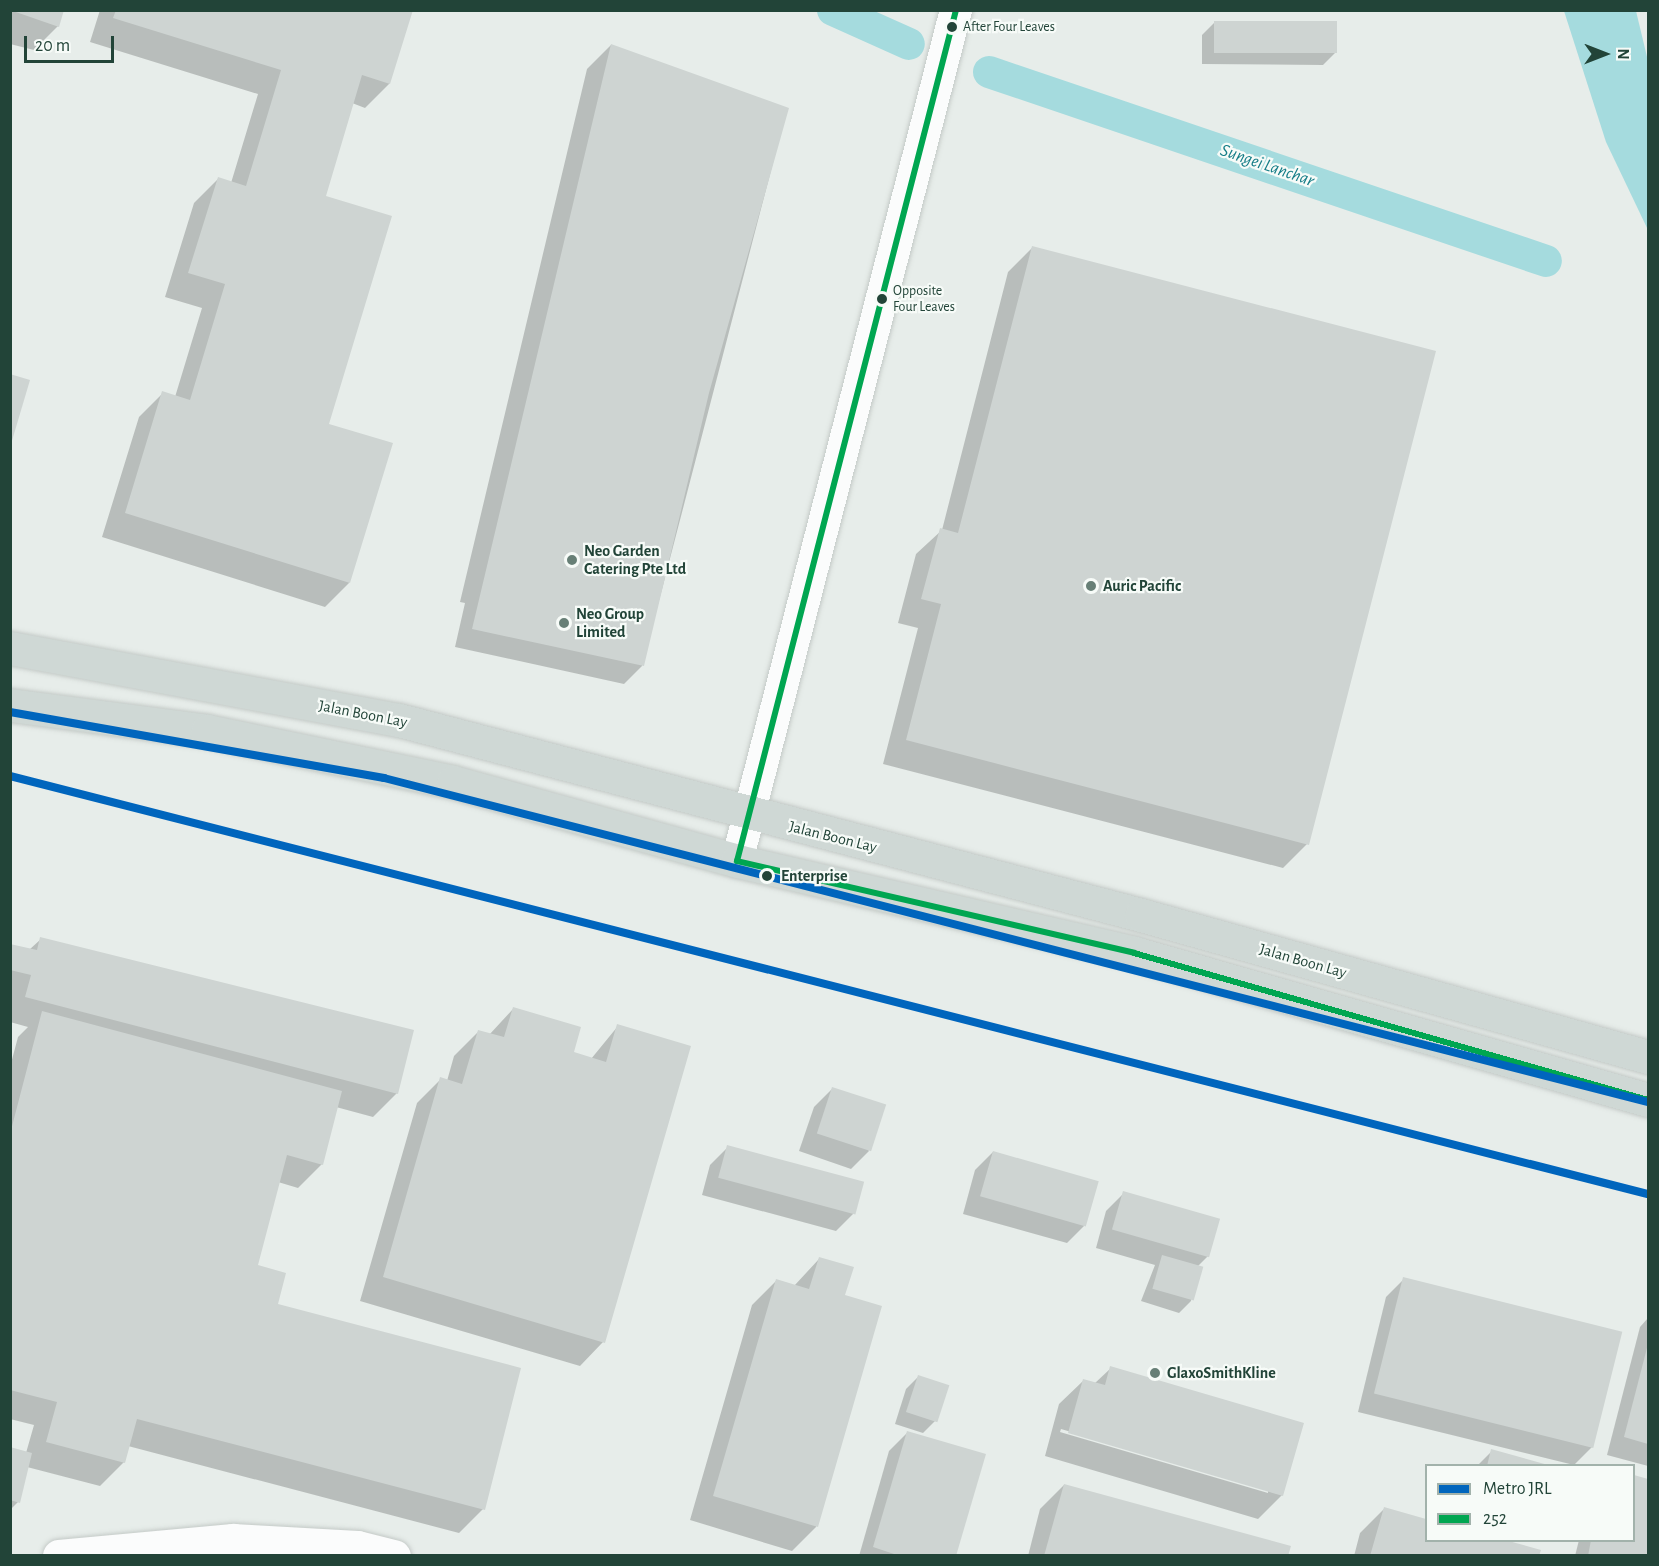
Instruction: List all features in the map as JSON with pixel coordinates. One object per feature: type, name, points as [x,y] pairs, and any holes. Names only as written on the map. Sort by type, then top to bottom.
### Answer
[{"type":"main road","name":"Jalan Boon Lay","points":[[10,648],[399,720],[752,817],[1141,915],[1648,1057]]},
{"type":"main road","points":[[10,705],[207,731],[453,782],[737,861],[1134,953],[1648,1100]]},
{"type":"street","points":[[737,861],[752,817],[817,537],[956,10]]},
{"type":"street","points":[[59,1556],[233,1540],[358,1547],[395,1556]]},
{"type":"water","points":[[1564,11],[1636,11],[1648,61],[1648,230],[1606,142]]},
{"type":"building","points":[[10,10],[64,10],[59,27]]},
{"type":"building","points":[[116,10],[413,10],[390,84],[362,75],[326,196],[392,216],[329,424],[393,443],[350,583],[125,513],[162,391],[190,400],[225,284],[188,273],[218,177],[246,186],[281,70],[113,18]]},
{"type":"building","points":[[1214,21],[1337,21],[1337,53],[1214,53]]},
{"type":"building","points":[[611,44],[789,108],[709,393],[644,666],[472,629]]},
{"type":"building","points":[[1032,246],[1436,351],[1309,845],[906,740],[941,604],[921,599],[940,528],[958,533]]},
{"type":"building","points":[[10,374],[30,380],[11,444],[10,444]]},
{"type":"building","points":[[40,937],[414,1030],[398,1094],[25,997],[31,975],[10,970],[10,944],[37,950]]},
{"type":"building","points":[[513,1007],[581,1027],[574,1052],[606,1062],[617,1024],[691,1046],[605,1343],[383,1277],[440,1077],[462,1084],[478,1030],[504,1037]]},
{"type":"building","points":[[42,1011],[342,1091],[323,1165],[287,1155],[258,1265],[286,1273],[278,1304],[521,1368],[485,1510],[137,1419],[125,1463],[46,1442],[57,1402],[10,1390],[10,1134]]},
{"type":"building","points":[[832,1087],[886,1105],[871,1151],[817,1134]]},
{"type":"building","points":[[727,1145],[864,1182],[855,1215],[718,1178]]},
{"type":"building","points":[[993,1151],[1099,1181],[1086,1226],[980,1196]]},
{"type":"building","points":[[1123,1191],[1220,1219],[1209,1257],[1112,1229]]},
{"type":"building","points":[[1162,1255],[1203,1267],[1194,1300],[1152,1289]]},
{"type":"building","points":[[819,1257],[854,1267],[845,1295],[882,1306],[818,1527],[713,1496],[776,1279],[809,1289]]},
{"type":"building","points":[[1403,1277],[1622,1332],[1593,1448],[1374,1393]]},
{"type":"building","points":[[1648,1344],[1648,1444],[1624,1437]]},
{"type":"building","points":[[1110,1366],[1304,1423],[1283,1496],[1068,1433],[1083,1379],[1105,1385]]},
{"type":"building","points":[[918,1375],[949,1385],[937,1422],[906,1412]]},
{"type":"building","points":[[907,1431],[986,1454],[956,1556],[900,1556],[873,1547]]},
{"type":"building","points":[[10,1447],[32,1453],[20,1503],[10,1500]]},
{"type":"building","points":[[1491,1449],[1544,1464],[1487,1464]]},
{"type":"building","points":[[1635,1475],[1648,1479],[1648,1556],[1588,1556],[1591,1542],[1635,1542]]},
{"type":"building","points":[[1064,1484],[1291,1546],[1288,1556],[1044,1556]]},
{"type":"building","points":[[1384,1507],[1425,1519],[1425,1542],[1512,1542],[1541,1550],[1539,1556],[1370,1556]]},
{"type":"waterway","name":"Sungei Lanchar","points":[[833,10],[909,44]]},
{"type":"waterway","name":"Sungei Lanchar","points":[[989,72],[1546,261]]},
{"type":"metro line","name":"JRL","points":[[10,712],[384,778],[1648,1102]]},
{"type":"metro line","name":"JRL","points":[[10,776],[1648,1194]]},
{"type":"transit line","name":"252","points":[[956,10],[737,861],[1134,953],[1648,1100]]},
{"type":"place","name":"After Four Leaves","points":[[952,27]]},
{"type":"place","name":"Opposite Four Leaves","points":[[882,299]]},
{"type":"place","name":"Neo Garden Catering Pte Ltd","points":[[572,560]]},
{"type":"place","name":"Auric Pacific","points":[[1091,586]]},
{"type":"place","name":"Neo Group Limited","points":[[564,623]]},
{"type":"place","name":"Enterprise","points":[[767,876]]},
{"type":"place","name":"GlaxoSmithKline","points":[[1155,1373]]}]
